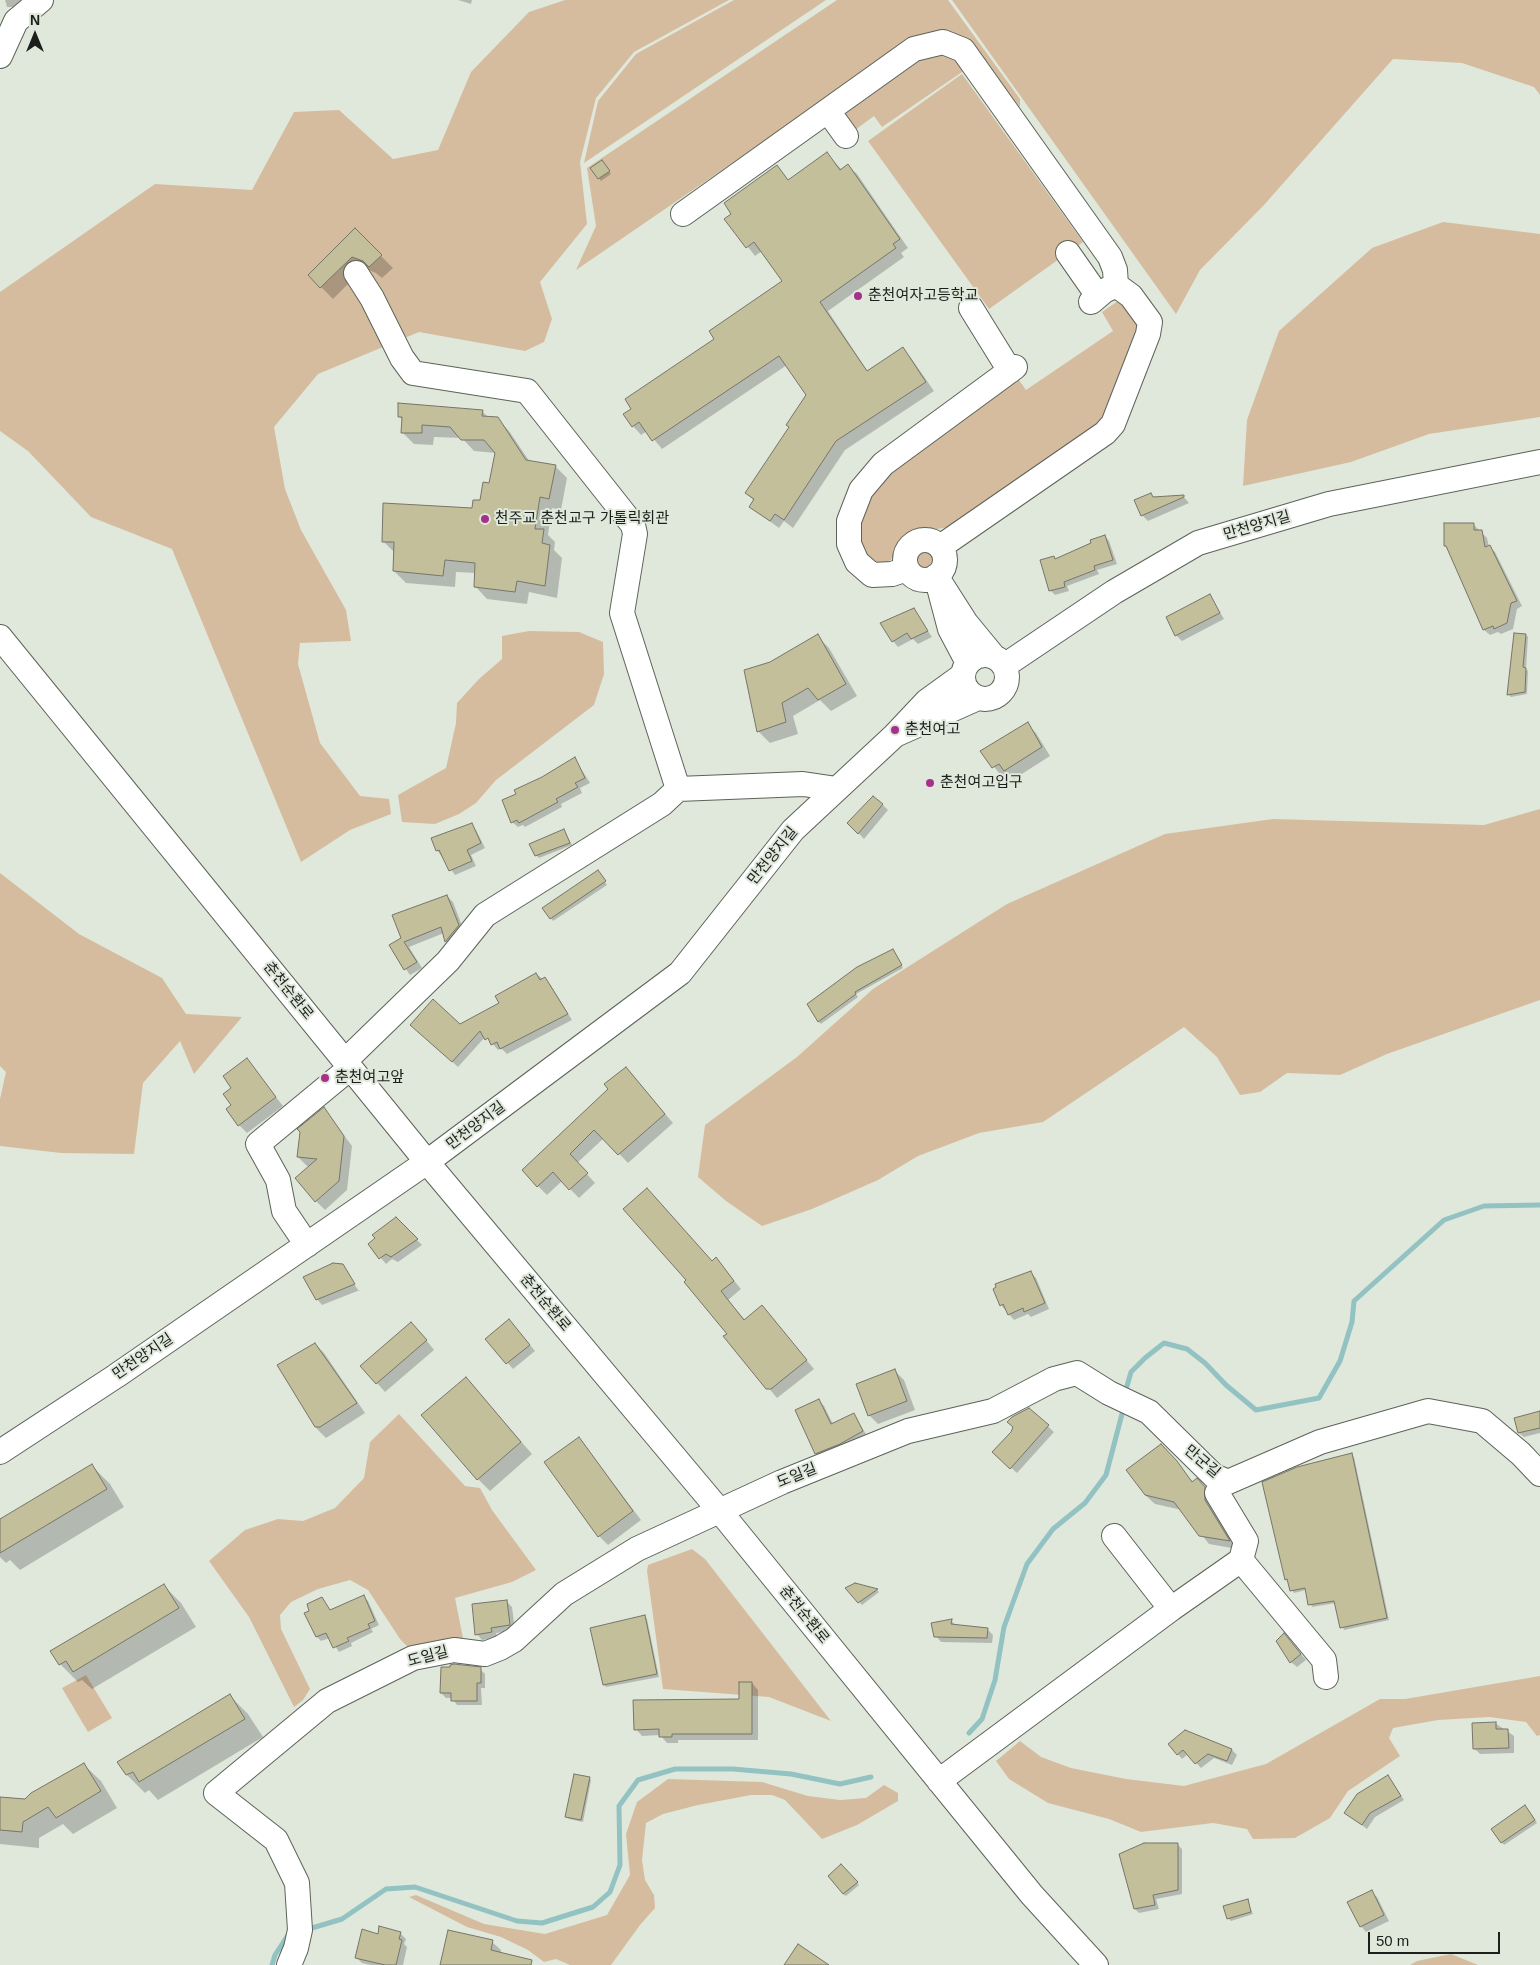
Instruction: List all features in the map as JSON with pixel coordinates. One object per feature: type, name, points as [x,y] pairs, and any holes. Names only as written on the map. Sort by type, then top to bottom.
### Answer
[{"type":"street","points":[[0,56],[16,21],[41,0]]},
{"type":"street","points":[[683,214],[914,49],[943,42],[963,50],[1110,257],[1115,270],[1101,295]]},
{"type":"street","points":[[828,111],[846,136]]},
{"type":"street","points":[[940,547],[1105,433],[1113,424],[1148,334],[1150,322],[1131,296],[1101,295],[1068,253]]},
{"type":"street","points":[[356,273],[372,298],[402,358],[413,373],[527,391],[633,525],[635,534],[622,613],[678,788]]},
{"type":"street","points":[[907,569],[892,574],[872,576],[857,562],[849,544],[849,521],[861,490],[883,464],[1013,369],[970,308]]},
{"type":"street","name":"만천양지길","points":[[999,662],[1198,543],[1330,504],[1540,462]]},
{"type":"street","points":[[928,540],[940,547],[945,559],[941,572],[936,576],[923,580],[916,578],[907,569],[905,557],[910,546],[915,542],[928,540]]},
{"type":"street","points":[[895,736],[978,698],[993,698],[1004,688],[1007,673],[966,623],[936,576]]},
{"type":"street","points":[[936,576],[950,629],[966,669],[966,690],[978,698]]},
{"type":"street","name":"춘천순환로","points":[[0,637],[427,1162],[719,1510],[1032,1895],[1096,1965]]},
{"type":"street","points":[[895,736],[927,701],[980,656],[999,662]]},
{"type":"street","name":"만천양지길","points":[[0,1452],[116,1376],[427,1162],[680,973],[794,830],[895,736]]},
{"type":"street","points":[[307,1245],[284,1210],[278,1180],[258,1144],[347,1064],[448,961],[485,915],[662,804],[678,788],[803,784],[837,789]]},
{"type":"street","name":"만군길","points":[[867,1448],[908,1431],[993,1411],[1054,1379],[1076,1373],[1110,1393],[1149,1412],[1214,1476],[1228,1482],[1320,1442],[1428,1411],[1482,1421],[1522,1454],[1540,1474]]},
{"type":"street","name":"도일길","points":[[288,1965],[296,1948],[300,1930],[298,1883],[285,1853],[276,1840],[216,1793],[327,1700],[413,1658],[454,1650],[485,1654],[500,1648],[514,1640],[564,1594],[638,1549],[719,1510],[867,1448]]},
{"type":"street","points":[[940,1781],[1171,1609],[1241,1560],[1246,1541],[1217,1492]]},
{"type":"street","points":[[1114,1536],[1171,1609]]},
{"type":"street","points":[[1241,1560],[1324,1660],[1326,1677]]},
{"type":"shaded area","points":[[565,0],[729,0],[634,52],[596,98],[580,162],[587,224],[540,282],[552,319],[544,342],[525,351],[419,332],[318,374],[274,427],[285,489],[301,530],[346,610],[351,641],[300,643],[298,664],[320,743],[360,796],[389,799],[391,814],[350,830],[301,862],[172,549],[91,517],[28,451],[0,431],[0,292],[155,184],[252,190],[294,112],[339,110],[393,159],[438,150],[471,72],[529,12]]},
{"type":"shaded area","points":[[734,0],[826,0],[584,163],[598,101],[636,54]]},
{"type":"shaded area","points":[[837,0],[948,0],[1020,99],[1020,107],[963,38],[936,33],[919,35],[576,270],[596,226],[587,168]]},
{"type":"shaded area","points":[[952,0],[1540,0],[1540,95],[1534,87],[1462,63],[1393,59],[1264,205],[1200,270],[1176,314]]},
{"type":"shaded area","points":[[942,50],[955,57],[965,70],[882,127],[874,116],[855,130],[845,113],[851,106],[917,57]]},
{"type":"shaded area","points":[[962,74],[1083,242],[989,309],[868,141]]},
{"type":"shaded area","points":[[1443,222],[1540,234],[1540,417],[1429,434],[1351,462],[1243,486],[1247,420],[1279,331],[1372,248]]},
{"type":"shaded area","points":[[1118,301],[1123,301],[1142,324],[1108,414],[1097,425],[948,527],[914,529],[897,547],[891,560],[881,565],[872,563],[863,556],[857,525],[863,506],[886,472],[1016,376],[1026,390],[1113,331],[1102,312]]},
{"type":"shaded area","points":[[924,547],[932,551],[936,559],[932,567],[924,571],[916,567],[912,559],[916,551]]},
{"type":"shaded area","points":[[529,631],[579,632],[603,642],[604,674],[594,705],[496,780],[476,803],[459,814],[435,824],[402,822],[398,795],[446,768],[456,723],[457,703],[479,679],[502,659],[502,636]]},
{"type":"shaded area","points":[[1540,809],[1540,1000],[1387,1054],[1340,1075],[1287,1073],[1260,1092],[1240,1095],[1217,1057],[1184,1027],[1043,1122],[979,1133],[918,1156],[878,1180],[812,1209],[762,1226],[726,1201],[698,1177],[705,1125],[797,1057],[873,989],[1007,904],[1165,834],[1273,819],[1484,825]]},
{"type":"shaded area","points":[[0,873],[79,934],[162,978],[186,1014],[242,1017],[194,1074],[180,1041],[143,1083],[134,1154],[61,1153],[0,1146],[0,1099],[6,1072],[0,1066]]},
{"type":"shaded area","points":[[399,1414],[465,1486],[480,1488],[492,1510],[536,1570],[512,1582],[455,1598],[464,1643],[438,1640],[410,1649],[400,1639],[368,1590],[350,1580],[318,1589],[291,1602],[280,1615],[281,1629],[310,1689],[303,1700],[294,1707],[249,1617],[209,1561],[245,1530],[278,1519],[303,1521],[335,1508],[364,1478],[370,1442]]},
{"type":"shaded area","points":[[692,1549],[705,1559],[831,1721],[769,1697],[663,1689],[647,1571],[648,1565]]},
{"type":"shaded area","points":[[86,1675],[112,1718],[88,1732],[62,1688]]},
{"type":"shaded area","points":[[1540,1676],[1540,1735],[1537,1736],[1526,1722],[1489,1717],[1438,1720],[1393,1728],[1389,1738],[1400,1756],[1348,1791],[1330,1818],[1295,1838],[1253,1839],[1247,1829],[1213,1823],[1141,1832],[1109,1819],[1048,1803],[1009,1779],[996,1761],[1020,1741],[1041,1757],[1071,1768],[1126,1779],[1184,1786],[1266,1764],[1380,1699],[1405,1699]]},
{"type":"shaded area","points":[[668,1779],[762,1782],[808,1796],[840,1800],[866,1798],[884,1785],[898,1793],[898,1801],[857,1825],[822,1839],[785,1800],[772,1795],[751,1795],[698,1805],[663,1814],[646,1823],[642,1860],[645,1880],[654,1895],[655,1908],[611,1965],[570,1965],[556,1959],[544,1962],[528,1950],[501,1937],[467,1927],[409,1897],[416,1895],[484,1924],[545,1934],[607,1915],[630,1875],[626,1834],[637,1802]]},
{"type":"shaded area","points":[[1451,1954],[1478,1965],[1410,1965],[1417,1961]]},
{"type":"building","points":[[827,152],[840,170],[848,164],[900,239],[893,244],[896,248],[820,302],[867,371],[903,347],[926,382],[836,441],[784,520],[775,514],[770,521],[749,507],[754,499],[745,493],[789,427],[786,425],[806,395],[779,356],[652,441],[639,422],[632,427],[623,414],[631,409],[625,399],[714,339],[709,331],[782,281],[754,242],[746,248],[724,219],[731,214],[724,203],[777,165],[788,180]]},
{"type":"building","points":[[602,160],[610,171],[598,179],[590,168]]},
{"type":"building","points":[[355,228],[382,255],[369,267],[363,261],[352,257],[320,288],[308,275]]},
{"type":"building","points":[[398,403],[483,410],[482,416],[498,417],[526,460],[556,465],[549,499],[540,497],[535,529],[544,529],[542,543],[550,545],[545,586],[517,581],[515,592],[474,587],[475,563],[445,560],[443,576],[393,571],[394,542],[382,542],[383,503],[472,508],[473,500],[480,500],[483,482],[489,483],[495,453],[484,440],[461,440],[450,427],[422,425],[422,433],[401,433],[402,417],[398,417]]},
{"type":"building","points":[[1151,493],[1153,497],[1184,495],[1184,497],[1141,516],[1134,500]]},
{"type":"building","points":[[1444,523],[1474,523],[1474,530],[1482,530],[1485,547],[1490,545],[1517,601],[1511,603],[1507,623],[1494,629],[1493,626],[1483,630],[1446,546],[1444,546]]},
{"type":"building","points":[[1105,535],[1113,560],[1094,566],[1095,570],[1064,582],[1065,587],[1049,591],[1040,560],[1054,556],[1055,559],[1091,543],[1090,540]]},
{"type":"building","points":[[1210,594],[1220,613],[1175,636],[1166,617]]},
{"type":"building","points":[[914,608],[928,631],[911,639],[907,633],[892,642],[880,623]]},
{"type":"building","points":[[1514,633],[1526,634],[1523,667],[1526,668],[1525,692],[1507,695]]},
{"type":"building","points":[[818,634],[846,684],[818,700],[808,688],[782,703],[786,722],[757,732],[744,670],[770,662]]},
{"type":"building","points":[[1028,722],[1042,747],[1004,771],[999,764],[992,768],[980,751]]},
{"type":"building","points":[[575,757],[585,778],[575,783],[578,787],[556,799],[558,802],[519,823],[517,820],[511,823],[502,800],[516,794],[514,790],[542,777]]},
{"type":"building","points":[[873,796],[883,804],[858,834],[847,823]]},
{"type":"building","points":[[472,823],[481,843],[467,850],[472,861],[449,871],[439,850],[436,851],[431,838]]},
{"type":"building","points":[[564,829],[570,843],[535,856],[529,844]]},
{"type":"building","points":[[598,870],[606,881],[550,919],[542,908]]},
{"type":"building","points":[[447,895],[459,925],[445,942],[441,927],[404,942],[417,962],[404,970],[389,945],[401,938],[392,915]]},
{"type":"building","points":[[893,949],[902,965],[855,992],[856,994],[818,1022],[807,1004],[857,967]]},
{"type":"building","points":[[536,973],[540,980],[545,977],[568,1014],[500,1049],[497,1042],[491,1045],[488,1038],[485,1040],[480,1031],[452,1062],[410,1025],[433,999],[460,1024],[499,1003],[495,996]]},
{"type":"building","points":[[247,1058],[276,1097],[238,1126],[226,1109],[231,1105],[223,1094],[231,1088],[223,1076]]},
{"type":"building","points":[[626,1067],[665,1114],[618,1155],[594,1130],[570,1154],[588,1173],[569,1190],[553,1172],[537,1187],[522,1170],[608,1089],[604,1084]]},
{"type":"building","points":[[324,1107],[344,1136],[339,1181],[315,1202],[295,1178],[317,1159],[297,1157],[300,1132],[297,1129]]},
{"type":"building","points":[[647,1188],[712,1261],[716,1257],[734,1281],[721,1291],[744,1320],[762,1305],[807,1360],[771,1389],[766,1389],[723,1336],[727,1334],[684,1282],[686,1280],[623,1209]]},
{"type":"building","points":[[396,1217],[418,1239],[391,1257],[386,1254],[379,1259],[368,1244],[375,1238],[372,1235]]},
{"type":"building","points":[[333,1263],[343,1264],[355,1284],[316,1300],[303,1277]]},
{"type":"building","points":[[1031,1271],[1045,1303],[1024,1312],[1023,1308],[1008,1315],[1003,1304],[1000,1306],[993,1289],[996,1287],[995,1284]]},
{"type":"building","points":[[509,1319],[530,1345],[506,1364],[485,1339]]},
{"type":"building","points":[[411,1322],[427,1340],[376,1384],[360,1366]]},
{"type":"building","points":[[315,1343],[357,1403],[320,1427],[315,1427],[277,1365]]},
{"type":"building","points":[[895,1369],[907,1401],[868,1416],[856,1384]]},
{"type":"building","points":[[466,1377],[521,1442],[477,1480],[421,1415]]},
{"type":"building","points":[[819,1399],[831,1424],[854,1413],[863,1431],[840,1444],[815,1454],[795,1410]]},
{"type":"building","points":[[1029,1408],[1049,1425],[1010,1469],[992,1452],[1011,1432],[1013,1427],[1007,1422],[1012,1417]]},
{"type":"building","points":[[1540,1411],[1540,1428],[1518,1433],[1514,1418]]},
{"type":"building","points":[[579,1437],[633,1511],[598,1537],[544,1462]]},
{"type":"building","points":[[1161,1444],[1177,1461],[1192,1482],[1197,1478],[1205,1487],[1205,1500],[1230,1541],[1199,1536],[1174,1502],[1145,1495],[1126,1470]]},
{"type":"building","points":[[1352,1453],[1387,1618],[1340,1628],[1334,1601],[1308,1605],[1305,1588],[1290,1591],[1287,1579],[1285,1580],[1262,1482],[1297,1467]]},
{"type":"building","points":[[92,1464],[107,1489],[0,1553],[0,1519]]},
{"type":"building","points":[[855,1583],[878,1589],[858,1603],[845,1588]]},
{"type":"building","points":[[164,1584],[179,1608],[73,1672],[66,1661],[59,1665],[50,1651]]},
{"type":"building","points":[[364,1595],[375,1621],[368,1624],[370,1628],[347,1638],[349,1641],[333,1648],[326,1633],[316,1637],[304,1613],[309,1611],[307,1604],[322,1597],[330,1610]]},
{"type":"building","points":[[507,1600],[510,1625],[491,1628],[492,1632],[475,1635],[472,1604]]},
{"type":"building","points":[[645,1615],[657,1674],[603,1685],[590,1628]]},
{"type":"building","points":[[952,1619],[951,1624],[988,1628],[987,1638],[934,1637],[931,1623]]},
{"type":"building","points":[[1284,1633],[1301,1654],[1290,1663],[1276,1641]]},
{"type":"building","points":[[450,1665],[481,1667],[481,1683],[477,1683],[477,1701],[451,1701],[451,1693],[440,1693],[441,1667],[450,1667]]},
{"type":"building","points":[[739,1682],[752,1682],[752,1734],[672,1734],[672,1737],[659,1737],[659,1729],[634,1730],[633,1700],[739,1699]]},
{"type":"building","points":[[230,1694],[245,1719],[139,1782],[133,1772],[126,1775],[117,1762]]},
{"type":"building","points":[[1496,1722],[1496,1729],[1508,1729],[1509,1748],[1473,1749],[1472,1723]]},
{"type":"building","points":[[1185,1730],[1232,1749],[1227,1761],[1208,1754],[1195,1764],[1183,1750],[1177,1755],[1168,1744]]},
{"type":"building","points":[[84,1763],[101,1791],[56,1818],[48,1807],[23,1822],[22,1832],[0,1830],[0,1797],[25,1799],[31,1793]]},
{"type":"building","points":[[574,1774],[590,1777],[581,1820],[565,1817]]},
{"type":"building","points":[[1388,1775],[1401,1796],[1370,1813],[1362,1825],[1344,1813],[1357,1794]]},
{"type":"building","points":[[1525,1805],[1535,1820],[1501,1843],[1491,1829]]},
{"type":"building","points":[[1144,1843],[1178,1843],[1178,1890],[1153,1895],[1155,1905],[1134,1909],[1119,1854]]},
{"type":"building","points":[[841,1864],[858,1882],[843,1894],[828,1876]]},
{"type":"building","points":[[1372,1890],[1384,1915],[1360,1927],[1347,1902]]},
{"type":"building","points":[[1248,1899],[1251,1912],[1227,1919],[1223,1906]]},
{"type":"building","points":[[379,1926],[401,1932],[399,1939],[402,1940],[396,1965],[385,1965],[355,1958],[362,1929],[378,1934]]},
{"type":"building","points":[[448,1930],[493,1940],[491,1950],[532,1960],[531,1965],[440,1965]]},
{"type":"building","points":[[798,1944],[829,1965],[784,1965]]},
{"type":"waterway","points":[[1127,1386],[1131,1372],[1164,1343],[1187,1349],[1256,1410],[1319,1398],[1340,1361],[1352,1322],[1354,1301],[1444,1220],[1484,1206],[1540,1205]]},
{"type":"waterway","points":[[969,1733],[982,1719],[995,1680],[1004,1627],[1027,1564],[1053,1529],[1085,1503],[1106,1475],[1122,1414]]},
{"type":"waterway","points":[[312,1928],[342,1919],[386,1889],[415,1887],[517,1921],[542,1923],[593,1907],[610,1892],[620,1865],[619,1806],[638,1780],[675,1769],[733,1769],[791,1774],[840,1784],[871,1777]]},
{"type":"waterway","points":[[272,1965],[275,1955],[288,1935]]},
{"type":"place","name":"춘천여자고등학교","points":[[858,296]]},
{"type":"place","name":"천주교 춘천교구 가톨릭회관","points":[[485,519]]},
{"type":"place","name":"춘천여고","points":[[895,730]]},
{"type":"place","name":"춘천여고입구","points":[[930,783]]},
{"type":"place","name":"춘천여고앞","points":[[325,1078]]}]
